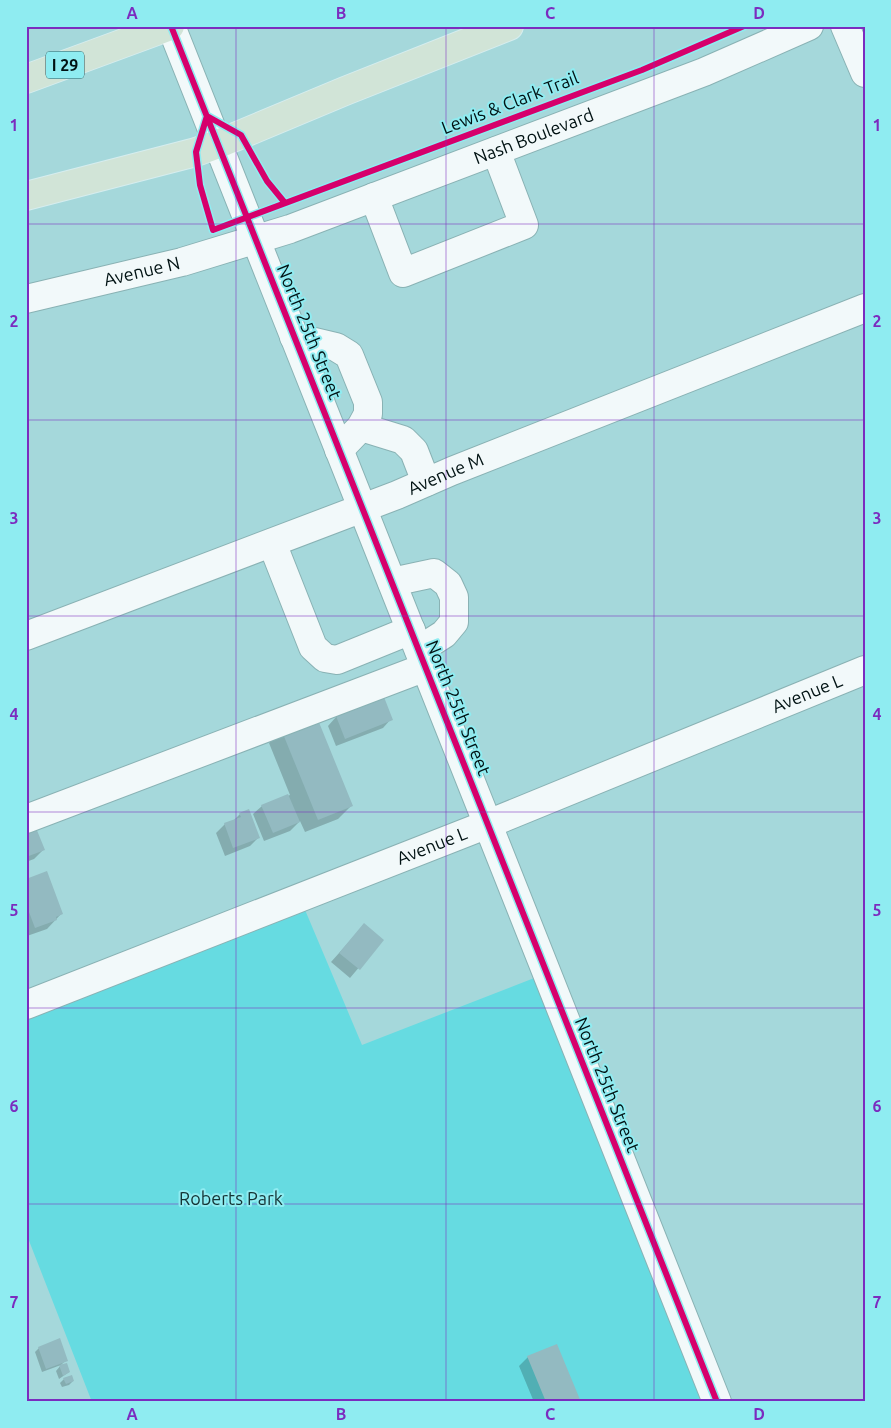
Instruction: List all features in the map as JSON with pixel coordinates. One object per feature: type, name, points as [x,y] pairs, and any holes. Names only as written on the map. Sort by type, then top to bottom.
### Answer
[{"type":"highway","name":"I 29","points":[[26,79],[170,26]]},
{"type":"highway","points":[[26,196],[196,152],[510,26]]},
{"type":"street","name":"North 25th Street","points":[[170,26],[717,1402]]},
{"type":"street","name":"Nash Boulevard","points":[[256,240],[374,198],[704,72],[809,26]]},
{"type":"street","points":[[845,26],[865,73]]},
{"type":"street","points":[[374,198],[403,273],[524,225],[496,151]]},
{"type":"street","name":"Avenue N","points":[[26,299],[182,262],[256,240]]},
{"type":"street","name":"Avenue M","points":[[26,636],[362,508],[865,308]]},
{"type":"street","points":[[294,337],[336,347],[349,355],[368,402],[368,414],[361,427],[339,450]]},
{"type":"street","points":[[361,427],[404,440],[414,451],[426,482]]},
{"type":"street","points":[[272,543],[313,646],[325,658],[337,660],[419,649]]},
{"type":"street","points":[[26,819],[419,649],[444,634],[454,622],[454,597],[448,584],[434,573],[392,582]]},
{"type":"street","name":"Avenue L","points":[[26,1005],[488,824],[865,670]]},
{"type":"green space","name":"Roberts Park","points":[[300,898],[362,1045],[547,973],[717,1402],[92,1402],[26,1233],[26,1005]]},
{"type":"building","points":[[384,697],[393,720],[345,739],[336,716]]},
{"type":"building","points":[[316,715],[353,806],[318,820],[281,729]]},
{"type":"building","points":[[288,794],[300,822],[273,833],[261,805]]},
{"type":"building","points":[[249,809],[260,838],[233,848],[224,823],[241,817],[239,813]]},
{"type":"building","points":[[34,823],[45,850],[26,857],[26,826]]},
{"type":"building","points":[[47,871],[63,914],[56,917],[57,920],[35,928],[26,904],[26,879]]},
{"type":"building","points":[[364,923],[384,940],[360,970],[339,953]]},
{"type":"building","points":[[60,1338],[68,1361],[46,1369],[38,1347]]},
{"type":"building","points":[[557,1344],[581,1402],[546,1402],[527,1356]]},
{"type":"building","points":[[67,1363],[70,1372],[63,1376],[59,1365]]},
{"type":"building","points":[[72,1375],[74,1381],[66,1384],[63,1378]]},
{"type":"cycle path","points":[[171,26],[717,1402]]},
{"type":"cycle path","name":"Lewis & Clark Trail","points":[[207,116],[196,152],[200,185],[213,230],[642,70],[744,26]]},
{"type":"cycle path","points":[[207,116],[241,135],[267,181],[285,203]]}]
